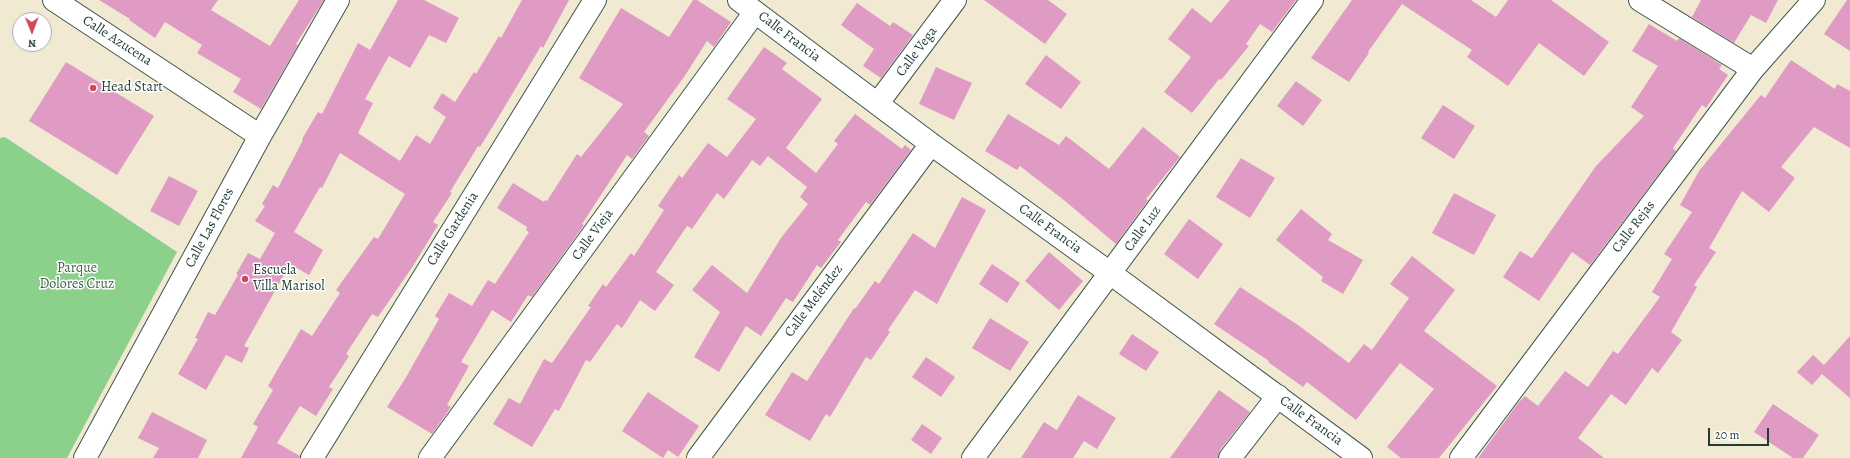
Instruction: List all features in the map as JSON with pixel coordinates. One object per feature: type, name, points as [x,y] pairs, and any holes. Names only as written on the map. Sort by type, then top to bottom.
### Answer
[{"type":"street","name":"Calle Azucena","points":[[54,0],[260,136]]},
{"type":"street","name":"Calle Las Flores","points":[[85,458],[260,136],[338,0]]},
{"type":"street","name":"Calle Gardenia","points":[[312,458],[595,0]]},
{"type":"street","name":"Calle Vega","points":[[878,103],[955,0]]},
{"type":"street","name":"Calle Luz","points":[[973,458],[1312,0]]},
{"type":"street","points":[[1640,0],[1753,68]]},
{"type":"street","name":"Calle Rejas","points":[[1461,458],[1753,68],[1814,0]]},
{"type":"street","name":"Calle Francia","points":[[747,6],[931,144],[1110,273],[1361,458]]},
{"type":"street","name":"Calle Vieja","points":[[430,458],[747,6]]},
{"type":"street","name":"Calle Meléndez","points":[[698,458],[931,144]]},
{"type":"street","points":[[1230,458],[1278,396]]},
{"type":"green space","name":"Parque Dolores Cruz","points":[[5,137],[177,252],[67,458],[0,458],[0,138]]},
{"type":"building","points":[[99,0],[218,0],[211,10],[270,46],[299,0],[324,0],[296,44],[298,45],[261,109],[233,92],[241,79],[197,53],[202,45],[165,22],[155,38],[129,20],[130,19]]},
{"type":"building","points":[[398,0],[424,0],[459,18],[446,43],[429,35],[410,68],[389,56],[365,99],[373,103],[358,133],[400,161],[416,135],[430,144],[446,117],[433,108],[442,93],[455,102],[474,72],[476,74],[499,36],[501,38],[522,0],[569,0],[543,48],[541,46],[480,147],[478,146],[450,192],[452,193],[433,222],[438,225],[413,266],[378,317],[372,314],[346,354],[349,356],[329,387],[333,389],[316,416],[300,406],[277,443],[300,456],[300,458],[241,458],[258,427],[253,424],[273,390],[268,386],[301,329],[312,336],[340,293],[336,290],[374,237],[378,239],[405,194],[340,153],[322,188],[320,187],[294,232],[323,250],[309,275],[290,264],[244,346],[249,348],[242,363],[226,355],[206,390],[178,374],[198,339],[195,338],[208,312],[215,315],[238,275],[236,274],[248,253],[260,259],[275,233],[255,221],[265,206],[262,204],[273,185],[278,188],[303,140],[302,139],[318,112],[322,114],[358,43],[370,50]]},
{"type":"building","points":[[693,0],[697,0],[731,22],[714,47],[707,41],[684,77],[644,132],[649,136],[632,159],[627,155],[582,224],[584,225],[532,297],[528,295],[511,322],[492,310],[461,362],[469,366],[447,405],[451,407],[432,434],[387,407],[405,379],[439,319],[435,316],[449,293],[472,306],[488,280],[495,284],[529,232],[526,230],[527,227],[497,208],[513,183],[544,202],[545,200],[547,201],[577,154],[581,157],[623,104],[579,78],[621,8],[669,37]]},
{"type":"building","points":[[984,0],[1048,0],[1067,14],[1045,44]]},
{"type":"building","points":[[1230,0],[1296,0],[1272,32],[1260,24],[1246,44],[1249,46],[1221,80],[1219,79],[1192,113],[1164,92],[1191,57],[1168,39],[1192,8],[1211,23]]},
{"type":"building","points":[[1352,0],[1471,0],[1496,17],[1508,0],[1551,0],[1609,42],[1584,76],[1539,43],[1508,86],[1467,57],[1472,50],[1402,4],[1349,82],[1311,58]]},
{"type":"building","points":[[1701,0],[1778,0],[1766,23],[1751,15],[1734,43],[1692,17]]},
{"type":"building","points":[[1847,0],[1850,0],[1850,51],[1824,34]]},
{"type":"building","points":[[857,3],[890,26],[893,22],[913,35],[881,78],[863,66],[874,49],[841,25]]},
{"type":"building","points":[[1649,24],[1677,41],[1679,38],[1722,65],[1719,69],[1728,75],[1706,108],[1702,105],[1673,148],[1676,151],[1590,265],[1572,252],[1539,301],[1503,277],[1520,251],[1532,258],[1596,166],[1644,116],[1631,107],[1658,66],[1632,51]]},
{"type":"building","points":[[764,47],[787,63],[782,69],[822,99],[786,148],[816,173],[838,144],[834,141],[855,114],[902,149],[905,145],[911,150],[870,205],[866,202],[838,240],[841,242],[821,268],[817,265],[793,302],[786,298],[761,336],[746,326],[719,372],[694,357],[720,312],[692,290],[712,265],[747,293],[781,238],[808,204],[800,197],[807,187],[768,156],[760,166],[752,160],[724,199],[717,193],[692,229],[687,226],[656,272],[674,285],[655,311],[640,300],[622,328],[617,324],[590,362],[586,360],[559,411],[555,409],[532,447],[493,424],[509,398],[520,404],[544,359],[552,363],[591,307],[588,306],[603,284],[606,287],[631,253],[634,256],[664,210],[658,206],[679,175],[682,178],[708,143],[727,157],[756,119],[727,99]]},
{"type":"building","points":[[1046,55],[1081,82],[1061,109],[1025,84]]},
{"type":"building","points":[[1791,60],[1835,89],[1837,84],[1850,91],[1850,148],[1814,127],[1781,167],[1795,178],[1769,212],[1742,191],[1709,248],[1716,252],[1694,285],[1697,287],[1671,332],[1682,340],[1658,373],[1652,368],[1626,405],[1611,394],[1578,438],[1604,458],[1478,458],[1525,396],[1538,406],[1565,371],[1588,387],[1613,351],[1618,354],[1660,297],[1652,292],[1672,259],[1664,254],[1692,212],[1680,205],[1699,171],[1761,95],[1765,98]]},
{"type":"building","points":[[66,62],[154,116],[117,175],[29,121]]},
{"type":"building","points":[[936,67],[972,83],[954,120],[919,104]]},
{"type":"building","points":[[1296,81],[1322,100],[1303,126],[1277,106]]},
{"type":"building","points":[[1443,105],[1475,126],[1454,159],[1421,138]]},
{"type":"building","points":[[1008,114],[1059,145],[1066,136],[1109,169],[1143,127],[1180,157],[1146,199],[1148,200],[1116,244],[1065,201],[1020,166],[1017,170],[985,151]]},
{"type":"building","points":[[1241,158],[1275,178],[1250,218],[1216,197]]},
{"type":"building","points":[[169,176],[198,191],[179,226],[150,211]]},
{"type":"building","points":[[1454,193],[1496,215],[1474,255],[1432,233]]},
{"type":"building","points":[[962,197],[986,210],[937,304],[915,290],[888,330],[890,332],[871,360],[866,357],[830,417],[826,414],[810,441],[765,415],[792,372],[807,381],[854,308],[855,309],[875,281],[879,284],[913,233],[935,248]]},
{"type":"building","points":[[1301,209],[1332,234],[1328,240],[1363,260],[1343,294],[1321,281],[1323,277],[1276,240]]},
{"type":"building","points":[[1189,219],[1223,244],[1198,279],[1164,254]]},
{"type":"building","points":[[1049,252],[1083,281],[1059,310],[1025,281]]},
{"type":"building","points":[[1412,256],[1455,290],[1424,331],[1497,386],[1439,458],[1401,458],[1387,447],[1434,389],[1400,363],[1356,420],[1307,382],[1303,387],[1268,362],[1269,361],[1214,324],[1240,287],[1298,325],[1349,363],[1364,344],[1372,350],[1409,298],[1390,284]]},
{"type":"building","points":[[992,264],[1020,283],[1007,303],[979,284]]},
{"type":"building","points":[[990,318],[1029,342],[1010,371],[972,348]]},
{"type":"building","points":[[1132,334],[1159,352],[1146,371],[1119,354]]},
{"type":"building","points":[[1850,336],[1850,398],[1822,374],[1812,385],[1797,372],[1813,355],[1824,365]]},
{"type":"building","points":[[926,357],[955,377],[941,397],[912,377]]},
{"type":"building","points":[[1219,390],[1250,412],[1220,450],[1218,458],[1170,458]]},
{"type":"building","points":[[648,392],[699,426],[678,457],[668,450],[663,458],[622,431]]},
{"type":"building","points":[[1078,395],[1116,418],[1097,449],[1084,441],[1073,458],[1021,458],[1044,422],[1057,430]]},
{"type":"building","points":[[1773,404],[1819,435],[1803,458],[1793,458],[1754,432]]},
{"type":"building","points":[[152,412],[207,440],[198,458],[153,458],[159,448],[138,438]]},
{"type":"building","points":[[922,424],[942,438],[931,454],[911,440]]},
{"type":"place","name":"Head Start","points":[[93,88]]},
{"type":"place","name":"Escuela Villa Marisol","points":[[245,279]]}]
